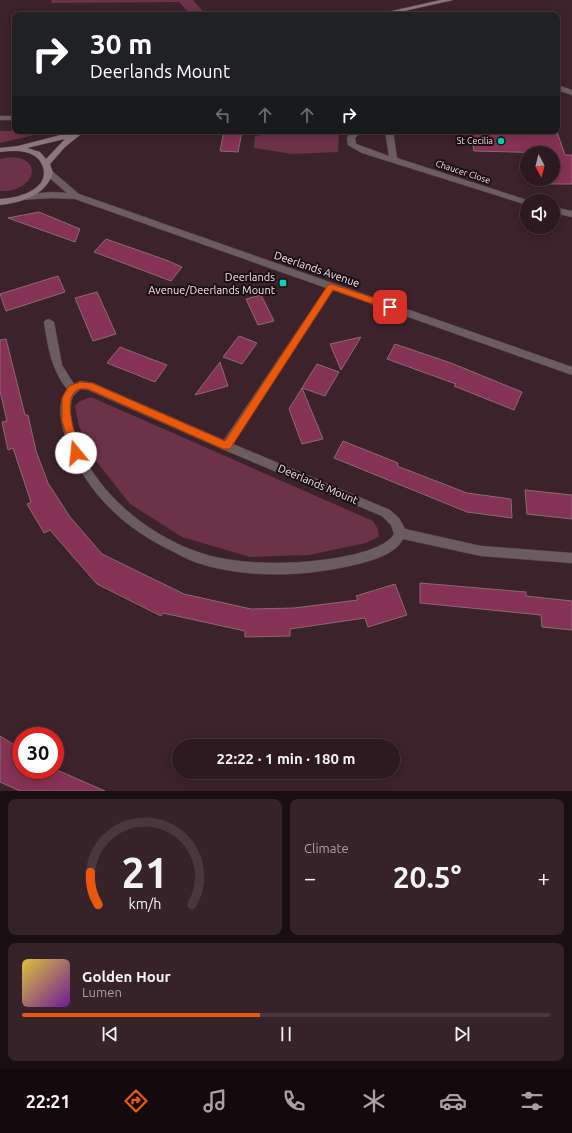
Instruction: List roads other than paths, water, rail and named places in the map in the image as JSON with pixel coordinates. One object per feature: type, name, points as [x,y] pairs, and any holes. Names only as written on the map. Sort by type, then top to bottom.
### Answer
[{"type":"main road","points":[[392,12],[450,0]]},
{"type":"main road","points":[[0,150],[17,148],[73,134]]},
{"type":"main road","points":[[47,163],[62,145],[76,134]]},
{"type":"main road","points":[[1,202],[22,198],[34,192],[45,185],[49,173],[47,163],[36,153],[17,148]]},
{"type":"street","points":[[560,88],[572,93]]},
{"type":"street","name":"Chaucer Close","points":[[354,134],[351,138],[352,145],[520,200]]},
{"type":"street","points":[[389,134],[393,159]]},
{"type":"street","name":"Deerlands Avenue","points":[[49,173],[76,196],[572,371]]},
{"type":"street","name":"Deerlands Avenue","points":[[22,198],[76,196]]},
{"type":"street","points":[[560,211],[572,214]]},
{"type":"street","points":[[226,446],[331,287]]},
{"type":"street","points":[[49,322],[55,363],[61,376],[72,388],[66,398],[66,421],[76,453],[96,486],[124,516],[159,540],[178,549],[198,558],[259,569],[312,567],[354,560],[389,548],[398,541],[400,533],[481,551],[572,558]]},
{"type":"street","name":"Deerlands Mount","points":[[72,388],[89,386],[226,446],[386,513],[397,521],[400,533]]},
{"type":"lane","points":[[0,118],[12,118]]},
{"type":"place","name":"St Cecilia","points":[[501,141]]},
{"type":"place","name":"Deerlands Avenue/Deerlands Mount","points":[[283,283]]}]
